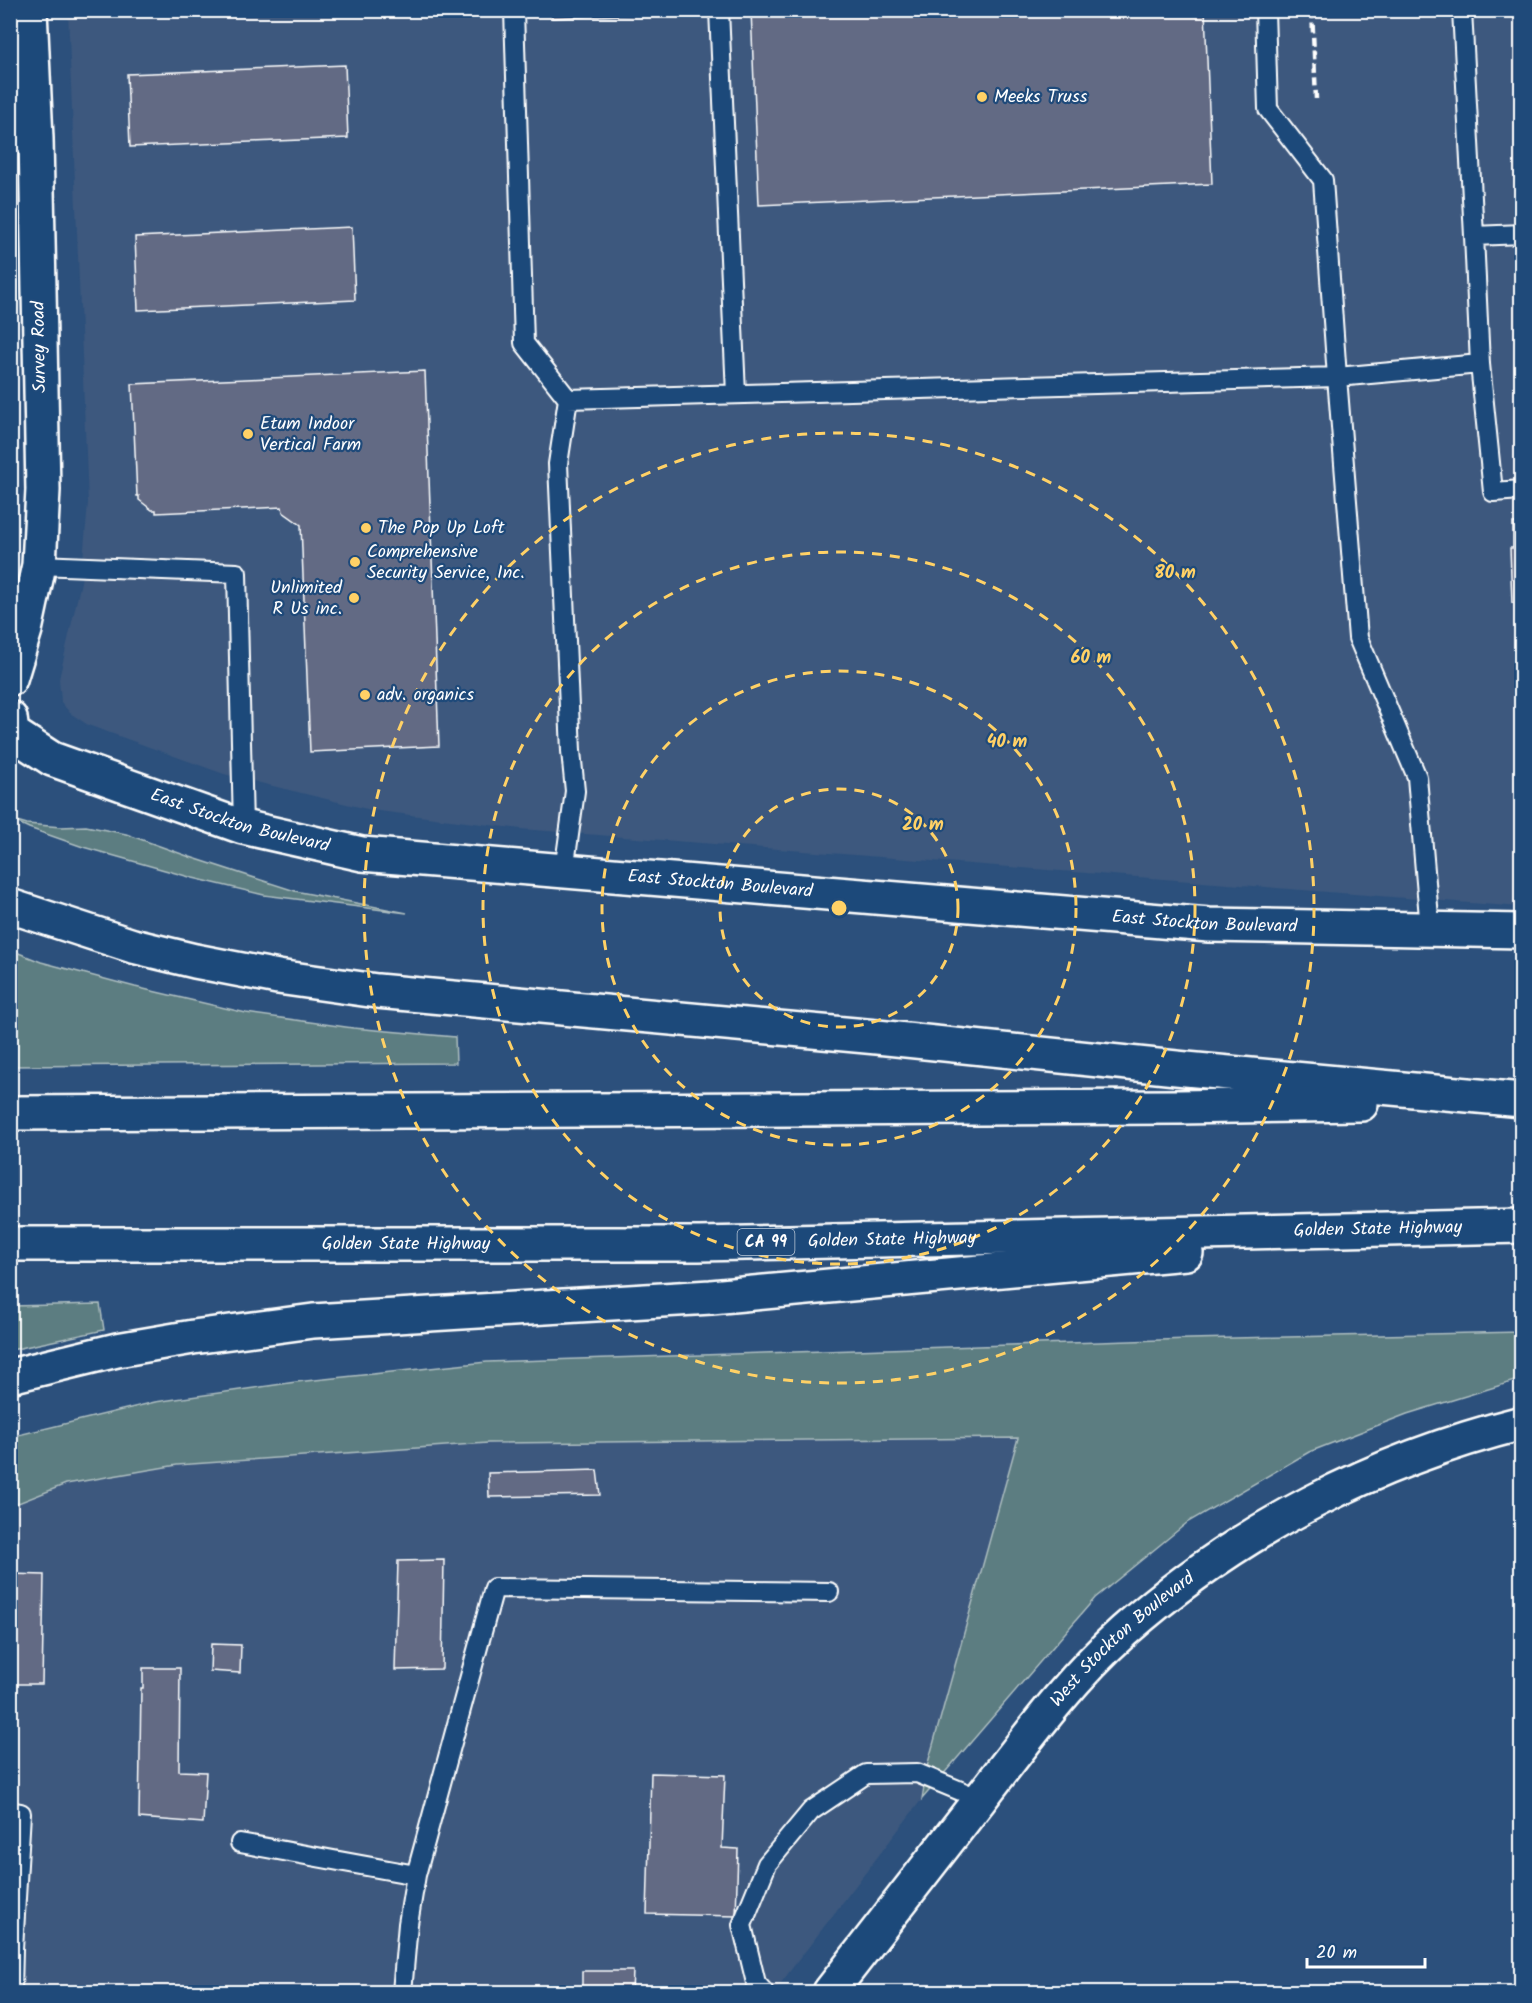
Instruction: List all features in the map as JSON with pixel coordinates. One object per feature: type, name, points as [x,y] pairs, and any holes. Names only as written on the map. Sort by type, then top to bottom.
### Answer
[{"type":"main road","name":"Survey Road","points":[[10,680],[25,630],[39,565],[43,490],[23,140],[30,10]]},
{"type":"main road","name":"East Stockton Boulevard","points":[[11,728],[52,759],[243,827],[362,854],[1209,925],[1521,931]]},
{"type":"main road","points":[[10,906],[133,946],[195,961],[278,977],[376,991],[877,1037],[1521,1101]]},
{"type":"main road","points":[[10,1113],[1167,1107],[1521,1101]]},
{"type":"main road","name":"Golden State Highway","points":[[10,1244],[699,1244],[1521,1226]]},
{"type":"main road","points":[[10,1376],[117,1350],[313,1321],[711,1297],[1472,1227]]},
{"type":"main road","name":"West Stockton Boulevard","points":[[830,1992],[1040,1721],[1123,1632],[1176,1588],[1233,1548],[1282,1518],[1332,1492],[1384,1468],[1461,1440],[1521,1423]]},
{"type":"lane","points":[[514,10],[524,344],[568,399],[558,464],[574,791],[564,871]]},
{"type":"lane","points":[[719,10],[736,394]]},
{"type":"lane","points":[[1265,10],[1268,109],[1323,180],[1358,638],[1417,777],[1430,929]]},
{"type":"lane","points":[[1462,10],[1480,364],[1493,492],[1521,490]]},
{"type":"lane","points":[[1474,236],[1521,234]]},
{"type":"lane","points":[[568,399],[1337,377],[1480,364]]},
{"type":"lane","points":[[39,565],[237,573],[243,827]]},
{"type":"lane","points":[[402,1992],[408,1924],[416,1875],[494,1588],[829,1592]]},
{"type":"lane","points":[[764,1992],[756,1983],[742,1925],[767,1864],[811,1810],[866,1774],[916,1773],[980,1798]]},
{"type":"lane","points":[[10,1811],[21,1813],[12,1992]]},
{"type":"lane","points":[[240,1843],[416,1875]]},
{"type":"shaded area","points":[[68,11],[1521,11],[1521,907],[521,829],[371,810],[224,774],[88,725],[70,713],[61,702],[59,679],[81,582],[88,503]]},
{"type":"shaded area","points":[[1018,1437],[928,1763],[922,1799],[774,1992],[11,1992],[11,1506],[66,1484],[177,1465],[488,1443]]},
{"type":"green space","points":[[10,819],[27,824],[61,827],[86,826],[126,834],[295,891],[407,913],[264,895],[83,847]]},
{"type":"green space","points":[[11,950],[41,962],[246,1013],[353,1028],[455,1037],[456,1063],[11,1066]]},
{"type":"green space","points":[[100,1304],[104,1330],[11,1350],[11,1306]]},
{"type":"green space","points":[[1521,1332],[1521,1379],[1407,1414],[1309,1452],[1188,1522],[1095,1598],[922,1799],[928,1763],[1018,1438],[488,1443],[177,1465],[66,1484],[11,1506],[10,1437],[155,1402],[296,1382],[487,1362],[1190,1339]]},
{"type":"building","points":[[551,10],[669,10],[670,13],[552,18]]},
{"type":"building","name":"Meeks Truss","points":[[751,10],[1205,10],[1212,184],[759,205]]},
{"type":"building","points":[[345,65],[348,138],[130,147],[127,74]]},
{"type":"building","points":[[352,227],[355,300],[138,310],[135,237]]},
{"type":"building","points":[[1517,284],[1522,284],[1522,384]]},
{"type":"building","points":[[425,371],[439,746],[310,752],[301,525],[283,512],[282,507],[156,513],[156,510],[152,510],[139,500],[132,384]]},
{"type":"building","points":[[1513,523],[1522,523],[1522,602],[1512,603],[1510,548],[1513,548]]},
{"type":"building","points":[[597,1470],[600,1495],[489,1497],[488,1473]]},
{"type":"building","points":[[444,1560],[442,1669],[395,1670],[398,1561]]},
{"type":"building","points":[[10,1574],[44,1575],[42,1684],[10,1684]]},
{"type":"building","points":[[211,1644],[241,1645],[240,1673],[210,1671]]},
{"type":"building","points":[[143,1668],[180,1668],[179,1771],[206,1772],[203,1823],[139,1818]]},
{"type":"building","points":[[651,1773],[725,1775],[722,1848],[738,1849],[736,1916],[647,1914]]},
{"type":"building","points":[[582,1971],[633,1971],[632,1992],[582,1992]]},
{"type":"railway","points":[[1312,10],[1316,99]]},
{"type":"place","name":"Meeks Truss","points":[[982,97]]},
{"type":"place","name":"Etum Indoor Vertical Farm","points":[[248,434]]},
{"type":"place","name":"The Pop Up Loft","points":[[366,528]]},
{"type":"place","name":"Comprehensive Security Service, Inc.","points":[[355,562]]},
{"type":"place","name":"Unlimited R Us inc.","points":[[354,598]]},
{"type":"place","name":"adv. organics","points":[[365,695]]}]
